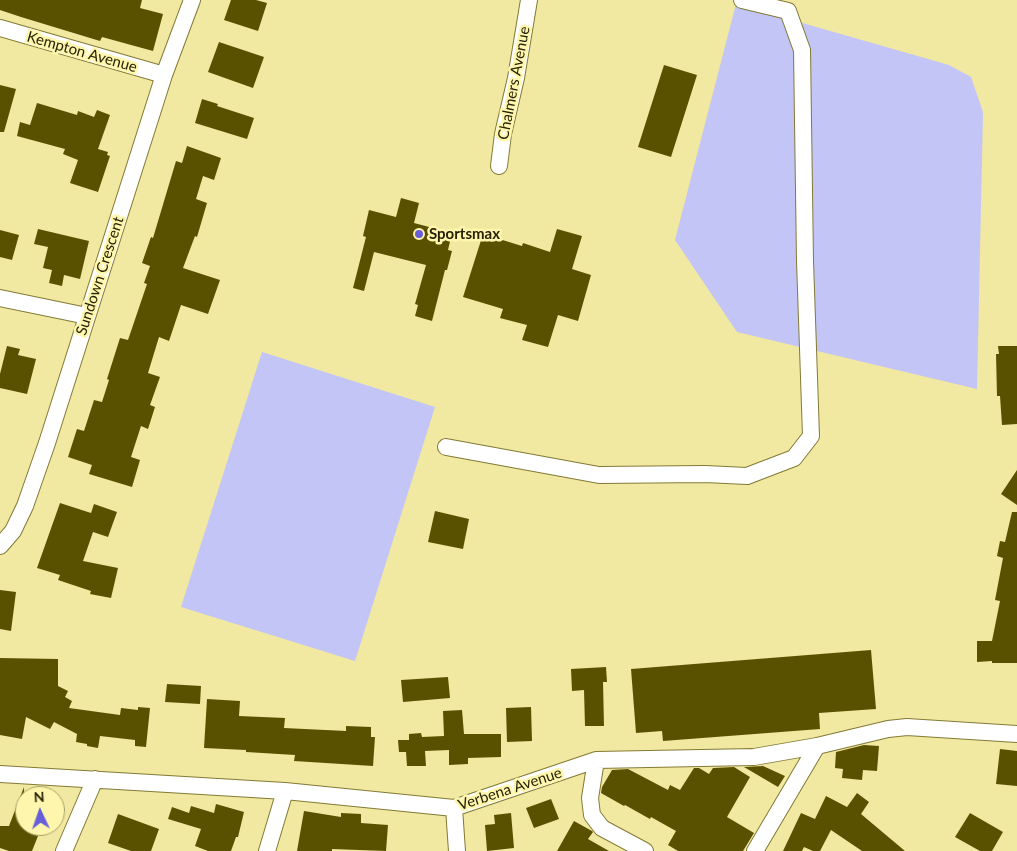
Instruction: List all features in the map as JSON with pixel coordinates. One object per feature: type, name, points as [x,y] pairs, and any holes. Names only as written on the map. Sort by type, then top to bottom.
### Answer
[{"type":"street","name":"Sundown Crescent","points":[[0,546],[13,531],[25,506],[88,316],[164,76],[192,0]]},
{"type":"street","name":"Chalmers Avenue","points":[[499,166],[503,134],[516,78],[529,0]]},
{"type":"street","points":[[446,447],[599,475],[705,474],[747,476],[794,458],[810,436],[802,50],[788,11],[742,0]]},
{"type":"street","name":"Kempton Avenue","points":[[0,28],[164,76]]},
{"type":"street","points":[[0,298],[88,316]]},
{"type":"street","name":"Verbena Avenue","points":[[0,774],[284,791],[454,808],[596,760],[754,757],[817,746],[888,729],[907,727],[1017,734]]},
{"type":"street","points":[[755,851],[817,746]]},
{"type":"street","points":[[596,760],[590,798],[592,815],[602,828],[645,851]]},
{"type":"street","points":[[64,851],[95,779]]},
{"type":"street","points":[[267,851],[284,791]]},
{"type":"street","points":[[454,808],[457,851]]},
{"type":"shaded area","points":[[736,4],[949,65],[971,77],[983,112],[977,389],[737,332],[675,240]]},
{"type":"shaded area","points":[[262,352],[435,407],[355,661],[181,607]]},
{"type":"building","points":[[0,0],[142,0],[140,8],[163,14],[153,51],[102,37],[100,41],[0,10]]},
{"type":"building","points":[[231,0],[256,0],[267,3],[258,31],[224,20]]},
{"type":"building","points":[[219,42],[264,57],[253,88],[208,72]]},
{"type":"building","points":[[664,65],[697,75],[671,157],[638,147]]},
{"type":"building","points":[[0,85],[16,89],[4,132],[0,132]]},
{"type":"building","points":[[202,99],[254,118],[247,139],[195,123]]},
{"type":"building","points":[[37,103],[77,115],[78,111],[94,117],[97,110],[110,115],[98,149],[108,152],[107,155],[110,156],[98,192],[70,183],[78,160],[63,154],[65,149],[17,136],[20,122],[30,125]]},
{"type":"building","points":[[187,146],[221,158],[214,180],[203,176],[196,199],[207,203],[197,237],[195,236],[183,268],[220,280],[208,314],[181,305],[169,341],[159,337],[148,373],[160,377],[150,405],[155,407],[148,429],[141,426],[131,457],[140,460],[132,487],[89,474],[92,465],[68,457],[77,429],[84,431],[94,400],[102,402],[120,338],[128,340],[147,284],[144,283],[150,266],[142,263],[151,237],[153,238],[176,161],[182,163]]},
{"type":"building","name":"Sportsmax","points":[[401,198],[419,203],[414,223],[452,233],[448,250],[452,251],[447,270],[445,270],[432,321],[415,316],[418,305],[415,304],[426,265],[374,252],[364,291],[353,288],[366,237],[363,236],[369,210],[396,217]]},
{"type":"building","points":[[38,229],[89,241],[80,279],[64,275],[62,286],[49,283],[52,270],[43,268],[48,247],[34,244]]},
{"type":"building","points":[[557,229],[582,236],[572,269],[591,275],[578,321],[558,315],[548,347],[522,340],[527,325],[500,318],[503,309],[463,297],[483,234],[522,246],[523,243],[550,252]]},
{"type":"building","points":[[0,230],[19,235],[12,260],[0,257]]},
{"type":"building","points":[[7,346],[20,349],[18,355],[36,359],[27,394],[0,388],[0,374]]},
{"type":"building","points":[[998,346],[1017,346],[1017,424],[1002,425],[1000,396],[997,396],[996,354],[999,354]]},
{"type":"building","points":[[1017,470],[1017,505],[1001,494]]},
{"type":"building","points":[[60,503],[91,513],[94,504],[117,512],[108,537],[93,532],[83,561],[118,568],[111,598],[90,594],[91,591],[58,580],[60,575],[37,568]]},
{"type":"building","points":[[435,511],[469,519],[463,549],[428,542]]},
{"type":"building","points":[[1012,512],[1017,512],[1017,663],[977,662],[977,641],[992,641],[1000,601],[995,600],[1003,558],[997,556],[1000,541],[1005,542]]},
{"type":"building","points":[[0,590],[16,592],[11,631],[0,629]]},
{"type":"building","points":[[871,650],[876,709],[819,713],[820,729],[663,741],[662,731],[636,733],[631,669]]},
{"type":"building","points":[[0,658],[58,659],[58,686],[68,691],[65,697],[72,701],[69,708],[120,715],[121,708],[138,710],[138,707],[150,708],[146,747],[135,746],[135,740],[100,736],[98,748],[87,746],[87,744],[76,742],[77,734],[54,722],[50,729],[26,717],[22,739],[0,735]]},
{"type":"building","points":[[606,667],[607,682],[603,682],[604,726],[585,726],[584,690],[572,691],[571,669]]},
{"type":"building","points":[[448,677],[450,698],[403,702],[401,680]]},
{"type":"building","points":[[167,684],[201,686],[200,704],[165,702]]},
{"type":"building","points":[[207,699],[240,701],[239,716],[285,718],[284,728],[346,731],[346,726],[371,727],[371,737],[375,737],[373,766],[294,761],[295,755],[204,748]]},
{"type":"building","points":[[531,707],[532,741],[507,742],[506,708]]},
{"type":"building","points":[[462,710],[464,734],[501,734],[501,757],[468,758],[468,764],[449,765],[449,750],[425,751],[426,766],[407,766],[406,752],[399,752],[398,740],[409,740],[409,734],[421,733],[422,737],[444,736],[443,711]]},
{"type":"building","points":[[864,745],[879,746],[877,771],[863,770],[862,780],[842,778],[843,769],[835,768],[836,752]]},
{"type":"building","points":[[1000,749],[1017,751],[1017,786],[996,784]]},
{"type":"building","points":[[763,766],[785,776],[778,787],[744,767]]},
{"type":"building","points":[[734,767],[750,777],[727,817],[754,833],[743,851],[678,851],[668,845],[676,831],[601,793],[602,787],[612,770],[628,769],[668,790],[670,785],[680,790],[694,768],[699,768],[709,774],[713,768]]},
{"type":"building","points":[[857,793],[869,802],[861,814],[905,851],[862,851],[831,830],[820,851],[813,851],[804,847],[802,851],[783,851],[801,813],[815,819],[826,796],[847,807]]},
{"type":"building","points":[[551,799],[559,819],[534,828],[526,808]]},
{"type":"building","points":[[216,804],[244,812],[238,837],[236,837],[231,851],[208,851],[195,846],[201,829],[168,819],[172,807],[189,813],[191,806],[214,813]]},
{"type":"building","points":[[15,810],[15,836],[38,836],[32,851],[9,851],[0,848],[0,826],[9,826]]},
{"type":"building","points":[[304,811],[341,817],[341,813],[361,814],[361,823],[388,825],[386,851],[332,849],[332,851],[297,851]]},
{"type":"building","points":[[511,813],[514,848],[487,851],[485,825],[495,824],[494,815]]},
{"type":"building","points":[[970,813],[1003,832],[992,851],[980,851],[955,837]]},
{"type":"building","points":[[118,814],[159,829],[151,851],[131,851],[108,843]]},
{"type":"building","points":[[574,821],[593,832],[588,839],[609,851],[557,851]]},
{"type":"place","name":"Sportsmax","points":[[419,234]]}]
